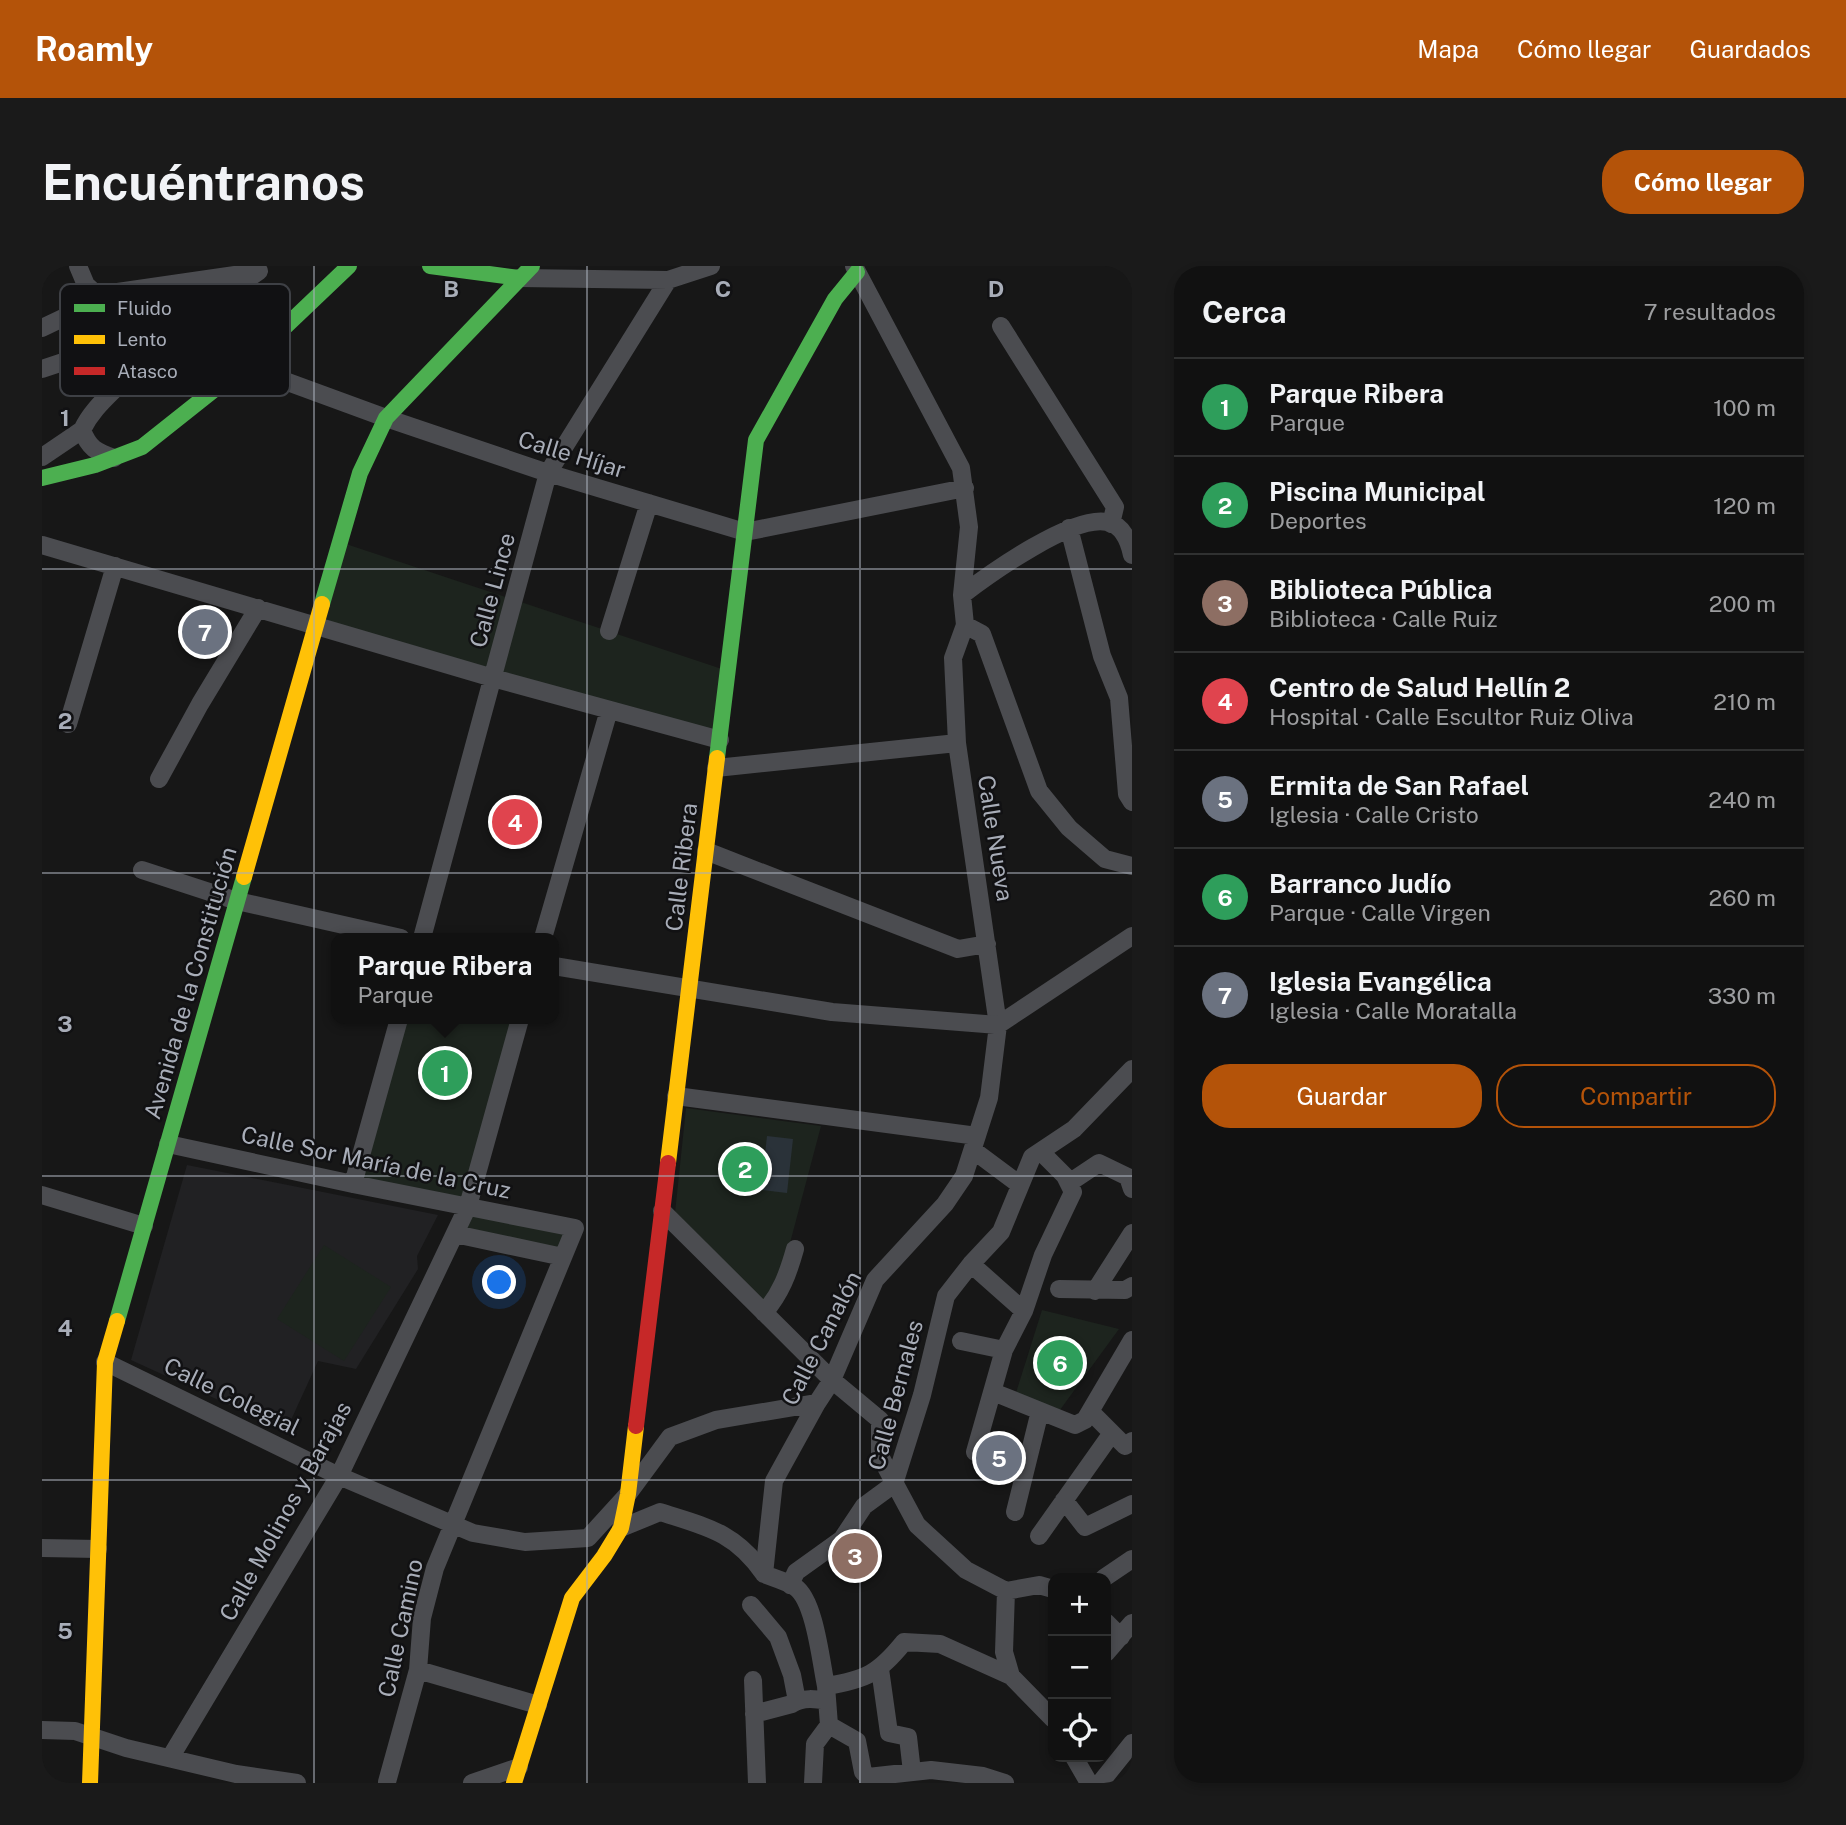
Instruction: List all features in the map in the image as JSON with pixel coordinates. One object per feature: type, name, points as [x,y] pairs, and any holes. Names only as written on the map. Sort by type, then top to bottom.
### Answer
[{"type":"street","points":[[290,322],[349,266]]},
{"type":"street","points":[[430,266],[668,281],[711,266]]},
{"type":"street","points":[[80,267],[86,284]]},
{"type":"street","points":[[165,284],[263,268]]},
{"type":"street","points":[[240,284],[263,268]]},
{"type":"street","points":[[856,269],[961,468],[969,527],[962,595],[965,625],[982,634],[1039,791],[1069,828],[1105,859],[1132,865]]},
{"type":"street","name":"Calle Ribera","points":[[621,1528],[628,1494],[756,440],[835,299],[856,269]]},
{"type":"street","name":"Avenida de la Constitución","points":[[90,1783],[105,1362],[360,473],[386,418],[525,272]]},
{"type":"street","name":"Calle Lince","points":[[423,933],[548,473],[668,281]]},
{"type":"street","points":[[42,328],[60,319]]},
{"type":"street","points":[[1001,326],[1113,515],[1116,526],[1128,539],[1132,555]]},
{"type":"street","points":[[42,369],[60,363]]},
{"type":"street","name":"Calle Híjar","points":[[290,383],[548,473],[745,532]]},
{"type":"street","points":[[42,457],[82,430],[89,415],[108,396]]},
{"type":"street","points":[[42,478],[114,458],[142,447],[206,396]]},
{"type":"street","points":[[82,430],[87,443],[96,453],[114,458]]},
{"type":"street","points":[[745,532],[965,488]]},
{"type":"street","points":[[609,631],[649,503]]},
{"type":"street","points":[[962,595],[1069,528],[1113,515]]},
{"type":"street","points":[[1113,515],[1132,529]]},
{"type":"street","points":[[1069,528],[1102,656],[1119,698],[1127,794],[1132,802]]},
{"type":"street","points":[[42,545],[493,678],[720,740]]},
{"type":"street","points":[[68,724],[115,566]]},
{"type":"street","points":[[159,779],[258,608]]},
{"type":"street","name":"Calle Nueva","points":[[965,625],[953,658],[957,743],[998,1025]]},
{"type":"street","points":[[544,933],[609,710]]},
{"type":"street","points":[[716,768],[957,743]]},
{"type":"street","points":[[706,851],[958,949],[987,944]]},
{"type":"street","points":[[142,870],[237,901],[379,933]]},
{"type":"street","points":[[559,967],[832,1013],[998,1025],[1132,936]]},
{"type":"street","points":[[353,1184],[398,1024]]},
{"type":"street","name":"Calle Molinos y Barajas","points":[[170,1758],[339,1476],[455,1234],[468,1206],[519,1024]]},
{"type":"street","name":"Calle Canalón","points":[[764,1574],[774,1481],[832,1380],[875,1280],[945,1204],[964,1176],[989,1098],[998,1025]]},
{"type":"street","points":[[975,1452],[1004,1350],[1024,1311],[1043,1255],[1073,1192],[1065,1175],[1041,1152],[1074,1129],[1132,1069]]},
{"type":"street","points":[[676,1096],[975,1143],[1020,1185]]},
{"type":"street","name":"Calle Sor María de la Cruz","points":[[167,1144],[353,1184],[575,1227]]},
{"type":"street","name":"Calle Bernales","points":[[1006,1591],[967,1570],[917,1525],[894,1484],[922,1395],[946,1296],[1001,1232],[1032,1157],[1041,1152]]},
{"type":"street","points":[[1069,1183],[1099,1163],[1128,1177],[1132,1189]]},
{"type":"street","points":[[42,1195],[144,1226]]},
{"type":"street","points":[[662,1211],[832,1380],[880,1420],[880,1457],[894,1484],[863,1506],[842,1539],[796,1572],[790,1585]]},
{"type":"street","name":"Calle Camino","points":[[384,1783],[418,1670],[422,1618],[435,1568],[575,1227]]},
{"type":"street","points":[[1095,1291],[1132,1233]]},
{"type":"street","points":[[455,1234],[563,1257]]},
{"type":"street","points":[[764,1313],[782,1288],[795,1249]]},
{"type":"street","points":[[971,1264],[1024,1311]]},
{"type":"street","points":[[1059,1289],[1125,1290],[1132,1286]]},
{"type":"street","points":[[961,1340],[1004,1350]]},
{"type":"street","points":[[993,1392],[1075,1426],[1091,1412],[1130,1351]]},
{"type":"street","name":"Calle Colegial","points":[[105,1362],[339,1476],[453,1525]]},
{"type":"street","points":[[453,1525],[473,1533],[525,1542],[588,1538],[628,1494],[670,1437],[716,1420],[817,1403]]},
{"type":"street","points":[[1015,1512],[1040,1411]]},
{"type":"street","points":[[1091,1412],[1125,1446],[1132,1441]]},
{"type":"street","points":[[1039,1536],[1112,1433]]},
{"type":"street","points":[[1064,1500],[1085,1527],[1132,1504]]},
{"type":"street","points":[[472,1783],[516,1775],[572,1598],[621,1528],[660,1512],[723,1532],[752,1556],[764,1574],[796,1587],[815,1623],[827,1693],[829,1725],[815,1744],[813,1783]]},
{"type":"street","points":[[42,1548],[98,1549]]},
{"type":"street","points":[[1111,1573],[1132,1559]]},
{"type":"street","points":[[1011,1676],[1004,1651],[1006,1591],[1039,1585],[1048,1588]]},
{"type":"street","points":[[751,1605],[778,1637],[792,1675],[797,1701]]},
{"type":"street","points":[[1111,1648],[1127,1630]]},
{"type":"street","points":[[754,1714],[813,1699],[853,1682],[880,1669],[904,1642],[940,1644],[1011,1676],[1048,1709]]},
{"type":"street","points":[[880,1669],[889,1732],[908,1737],[912,1772]]},
{"type":"street","points":[[418,1670],[538,1706]]},
{"type":"street","points":[[753,1680],[757,1783]]},
{"type":"street","points":[[829,1725],[857,1741],[863,1772],[868,1780],[931,1770],[963,1778],[983,1776],[1004,1783]]},
{"type":"street","points":[[42,1730],[75,1731],[92,1738],[236,1774],[297,1783]]},
{"type":"street","points":[[1100,1783],[1132,1743]]},
{"type":"street","points":[[1077,1762],[1089,1783]]},
{"type":"shaded area","points":[[340,542],[728,671],[720,740],[317,625]]},
{"type":"shaded area","points":[[398,1024],[519,1024],[468,1206],[575,1228],[563,1257],[455,1234],[468,1207],[353,1184]]},
{"type":"shaded area","points":[[686,1108],[821,1126],[781,1277],[767,1300],[761,1300],[675,1213]]},
{"type":"shaded area","points":[[767,1136],[793,1139],[787,1193],[761,1190]]},
{"type":"shaded area","points":[[187,1165],[438,1215],[417,1256],[418,1269],[356,1369],[318,1361],[286,1431],[131,1360]]},
{"type":"shaded area","points":[[324,1245],[391,1287],[344,1361],[277,1319]]},
{"type":"shaded area","points":[[1042,1310],[1119,1329],[1057,1414],[1015,1396]]},
{"type":"traffic: fast","points":[[290,322],[349,266]]},
{"type":"traffic: fast","points":[[430,266],[519,278]]},
{"type":"traffic: fast","points":[[322,604],[360,473],[386,418],[532,266]]},
{"type":"traffic: fast","points":[[717,758],[756,440],[835,299],[857,272]]},
{"type":"traffic: fast","points":[[42,478],[95,465],[142,447],[206,396]]},
{"type":"traffic: fast","points":[[117,1321],[244,877]]},
{"type":"traffic: slow","points":[[244,877],[322,604]]},
{"type":"traffic: slow","points":[[668,1163],[717,758]]},
{"type":"traffic: slow","points":[[90,1783],[105,1362],[117,1321]]},
{"type":"traffic: slow","points":[[514,1783],[572,1598],[604,1556],[621,1528],[636,1426]]},
{"type":"traffic: jam","points":[[636,1426],[668,1163]]},
{"type":"place","name":"Iglesia Evangélica","points":[[205,632]]},
{"type":"place","name":"Centro de Salud Hellín 2","points":[[515,822]]},
{"type":"place","name":"Parque Ribera","points":[[445,1073]]},
{"type":"place","name":"Piscina Municipal","points":[[745,1169]]},
{"type":"place","name":"Barranco Judío","points":[[1060,1363]]},
{"type":"place","name":"Ermita de San Rafael","points":[[999,1458]]},
{"type":"place","name":"Biblioteca Pública","points":[[855,1556]]}]
